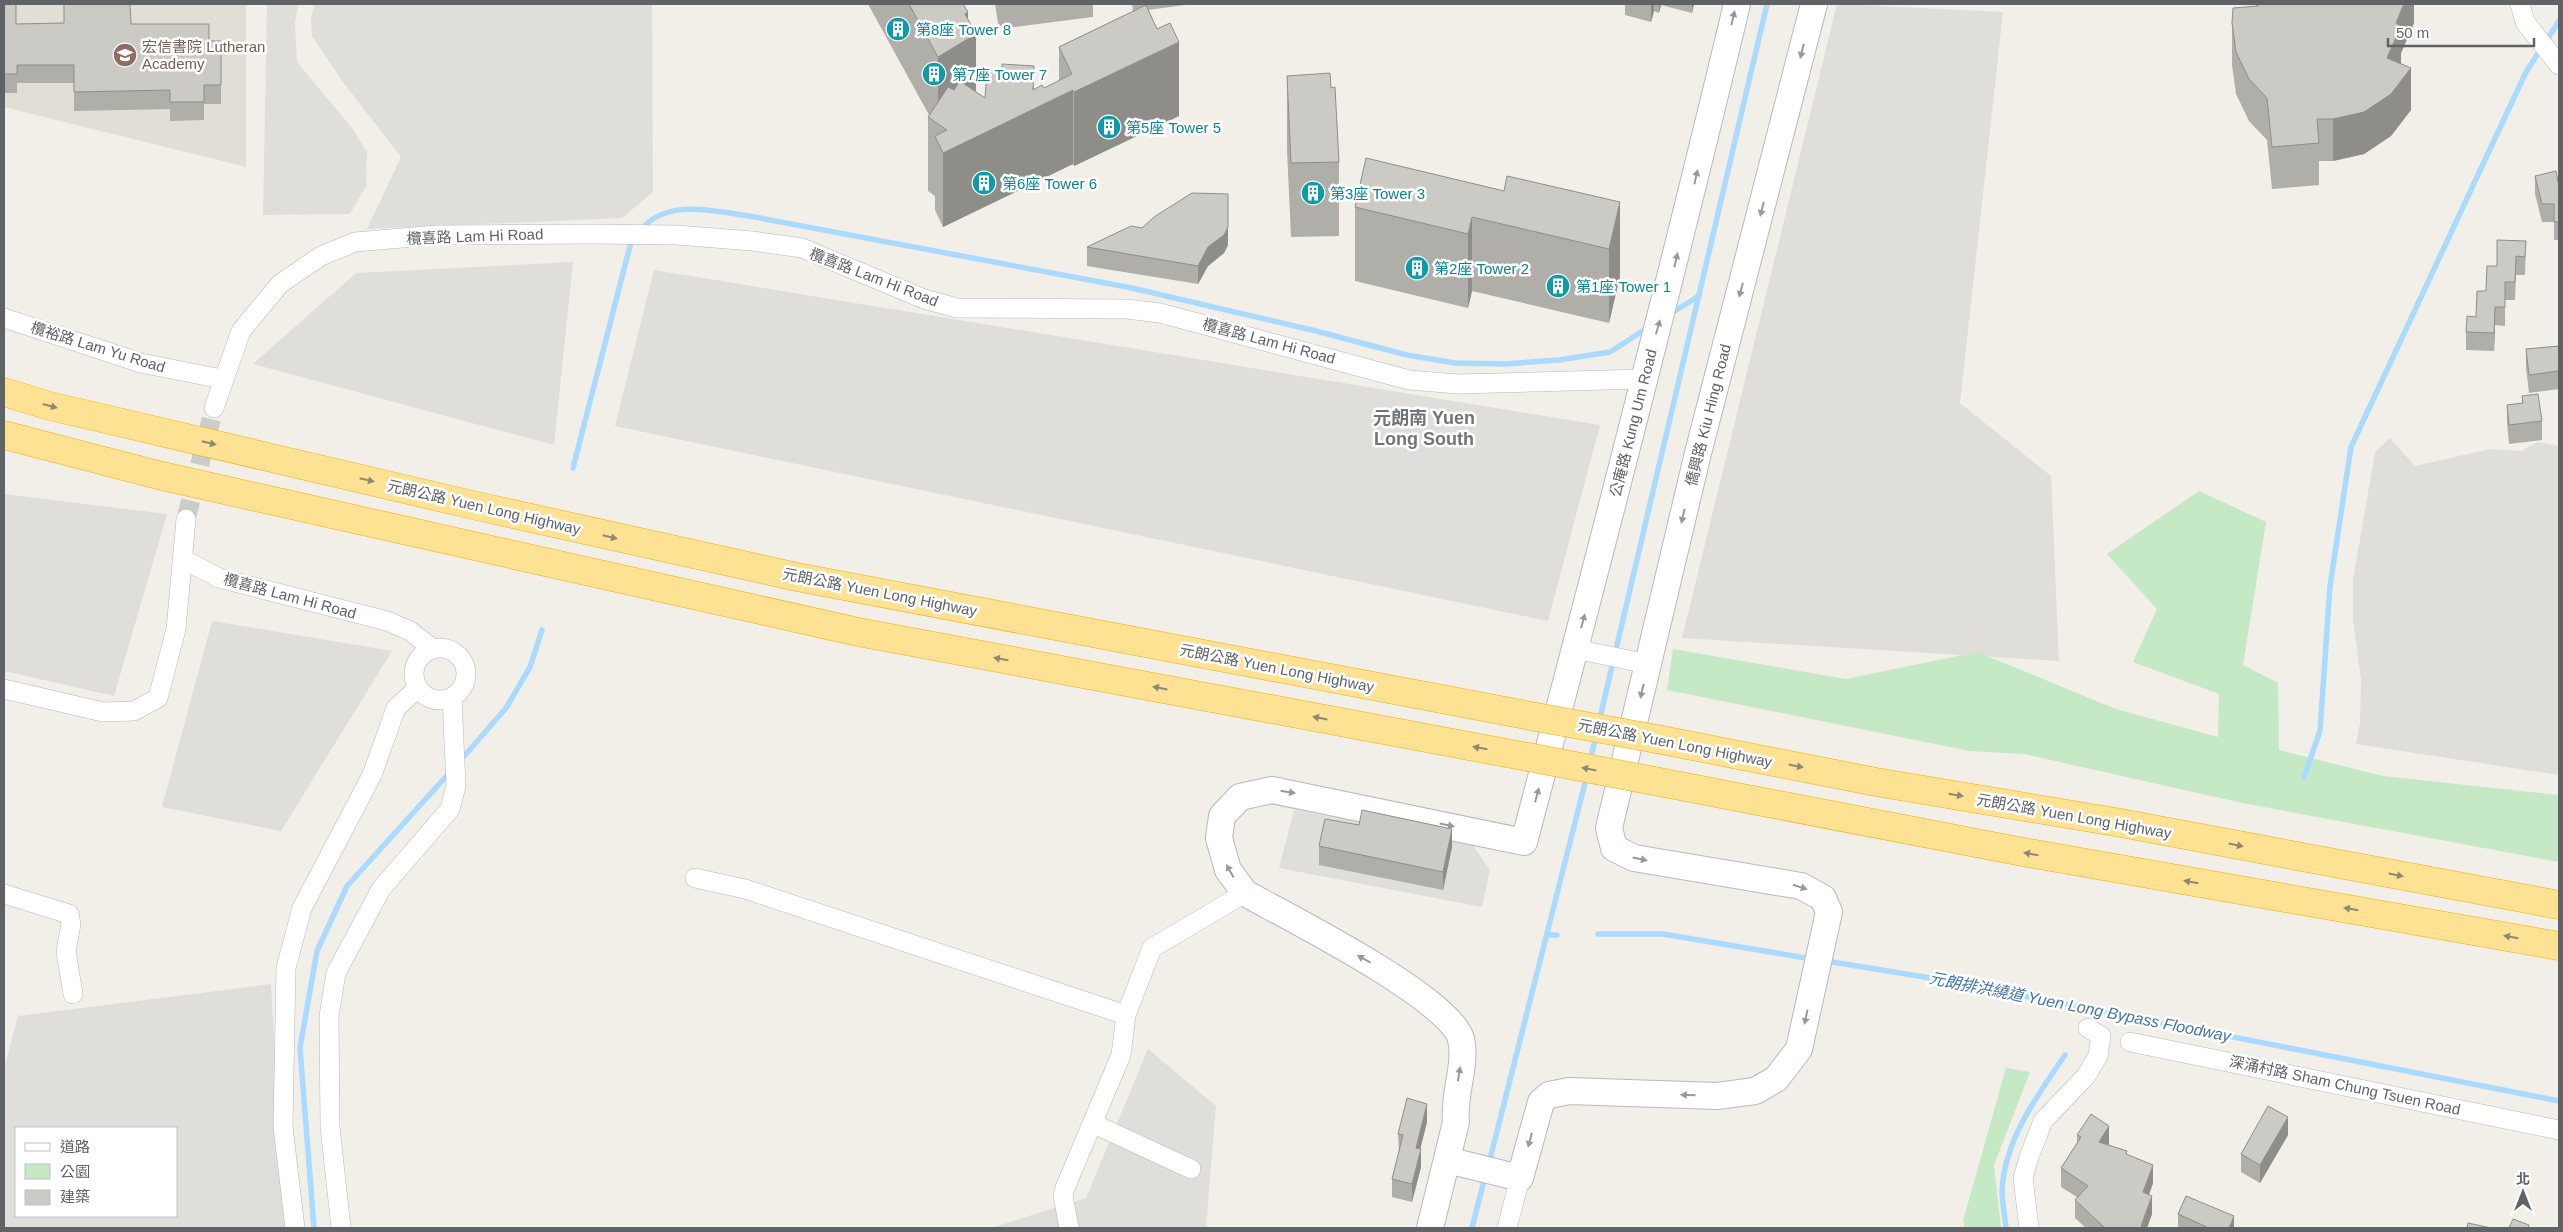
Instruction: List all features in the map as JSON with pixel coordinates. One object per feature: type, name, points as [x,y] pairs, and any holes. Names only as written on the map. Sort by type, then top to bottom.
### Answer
[{"type":"highway","name":"元朗公路 Yuen Long Highway","points":[[4,392],[50,406],[477,506],[787,574],[1876,782],[2121,823],[2559,905]]},
{"type":"highway","points":[[4,435],[162,476],[858,632],[2023,852],[2559,946]]},
{"type":"street","name":"公庵路 Kung Um Road","points":[[1245,893],[1228,870],[1219,838],[1222,816],[1240,798],[1272,790],[1524,842],[1646,368],[1667,296],[1737,4]]},
{"type":"street","name":"僑興路 Kiu Hing Road","points":[[1520,1178],[1541,1102],[1549,1095],[1568,1091],[1717,1096],[1755,1091],[1776,1079],[1799,1049],[1829,912],[1823,898],[1801,886],[1634,858],[1614,848],[1609,828],[1698,453],[1814,4]]},
{"type":"street","points":[[2520,4],[2525,22],[2558,63]]},
{"type":"street","name":"欖喜路 Lam Hi Road","points":[[214,408],[222,379],[241,331],[280,284],[321,256],[355,242],[437,235],[676,235],[752,240],[802,248],[924,299],[957,308],[1127,309],[1160,313],[1409,380],[1458,384],[1646,368]]},
{"type":"street","name":"欖裕路 Lam Yu Road","points":[[4,318],[141,363],[222,379]]},
{"type":"street","points":[[4,689],[103,712],[134,711],[158,698],[176,629],[186,519]]},
{"type":"street","name":"欖喜路 Lam Hi Road","points":[[183,559],[218,578],[386,621],[410,631],[433,649],[450,650],[462,661],[465,669],[463,685],[452,697]]},
{"type":"street","points":[[341,1228],[330,1127],[329,1016],[336,973],[381,889],[450,809],[456,786],[452,733],[452,697],[437,700],[423,694],[414,681],[415,665],[419,657],[433,649]]},
{"type":"street","points":[[1575,649],[1648,664]]},
{"type":"street","points":[[296,1228],[284,1127],[286,968],[302,908],[372,775],[396,708],[418,688]]},
{"type":"street","points":[[695,878],[745,889],[1126,1015]]},
{"type":"street","points":[[1068,1228],[1064,1201],[1065,1188],[1122,1056],[1126,1015],[1152,948],[1245,893],[1398,978],[1452,1022],[1460,1036],[1462,1050],[1454,1106],[1456,1122],[1430,1228]]},
{"type":"street","points":[[4,894],[69,914],[71,924],[66,951],[73,994]]},
{"type":"street","points":[[2029,1228],[2023,1178],[2029,1157],[2042,1121],[2086,1076],[2098,1056],[2100,1036],[2088,1028]]},
{"type":"street","name":"深涌村路 Sham Chung Tsuen Road","points":[[2130,1042],[2559,1130]]},
{"type":"street","points":[[1094,1124],[1191,1169]]},
{"type":"street","points":[[1446,1160],[1520,1178],[1507,1228]]},
{"type":"shaded area","name":"宏信書院 Lutheran Academy","points":[[4,4],[246,4],[246,167],[4,107]]},
{"type":"shaded area","points":[[267,4],[298,4],[295,24],[297,62],[352,128],[367,152],[366,186],[350,214],[263,215]]},
{"type":"shaded area","points":[[315,4],[652,4],[653,192],[622,218],[367,229],[401,157],[343,82],[312,36],[311,17]]},
{"type":"shaded area","points":[[1837,4],[2003,12],[1960,403],[2051,476],[2059,661],[1682,638]]},
{"type":"shaded area","points":[[573,262],[554,445],[253,364],[356,273]]},
{"type":"shaded area","points":[[654,270],[1600,425],[1548,621],[615,426]]},
{"type":"shaded area","points":[[2390,438],[2415,466],[2490,449],[2522,451],[2537,442],[2559,446],[2559,775],[2356,744],[2360,723],[2361,680],[2353,619],[2353,580],[2375,452]]},
{"type":"shaded area","points":[[4,494],[167,514],[114,696],[4,671]]},
{"type":"shaded area","points":[[212,621],[392,651],[281,831],[162,807]]},
{"type":"shaded area","points":[[1294,810],[1472,844],[1490,870],[1482,907],[1279,868]]},
{"type":"shaded area","points":[[271,984],[285,1228],[4,1228],[4,1069],[18,1016]]},
{"type":"shaded area","points":[[1148,1049],[1216,1106],[1206,1228],[991,1228],[1086,1198]]},
{"type":"green space","points":[[2199,491],[2266,522],[2243,665],[2278,683],[2279,750],[2383,776],[2559,795],[2559,862],[2242,803],[2024,754],[1970,751],[1667,690],[1673,649],[1846,679],[1977,652],[2116,709],[2218,737],[2219,694],[2133,662],[2157,609],[2107,554]]},
{"type":"green space","points":[[2006,1068],[2030,1072],[1994,1165],[2001,1228],[1965,1228],[1963,1221]]},
{"type":"building","points":[[4,4],[16,4],[16,24],[64,23],[64,4],[130,4],[131,24],[209,24],[209,41],[221,41],[221,85],[204,85],[204,102],[170,102],[170,90],[74,92],[74,65],[17,65],[17,74],[4,74]]},
{"type":"building","points":[[909,4],[963,4],[968,12],[965,14],[976,34],[938,57]]},
{"type":"building","points":[[2258,4],[2404,4],[2396,23],[2401,26],[2387,58],[2411,68],[2391,94],[2364,112],[2333,119],[2317,119],[2319,143],[2272,147],[2267,98],[2249,79],[2236,52],[2232,23],[2233,8],[2258,6]]},
{"type":"building","points":[[1146,5],[1157,29],[1170,23],[1179,42],[1074,92],[1073,90],[943,153],[935,136],[947,130],[928,117],[948,87],[954,90],[960,81],[985,98],[987,70],[1002,71],[1002,64],[1034,66],[1033,90],[1042,85],[1044,88],[1072,74],[1059,47]]},
{"type":"building","points":[[1330,73],[1331,88],[1335,87],[1339,162],[1291,163],[1287,76]]},
{"type":"building","points":[[1366,158],[1504,191],[1507,176],[1620,202],[1609,249],[1472,217],[1468,234],[1355,207]]},
{"type":"building","points":[[2556,171],[2559,186],[2559,222],[2554,222],[2554,204],[2542,204],[2535,176]]},
{"type":"building","points":[[1192,193],[1228,194],[1228,227],[1224,235],[1208,247],[1198,266],[1087,247],[1131,226],[1142,228],[1154,217]]},
{"type":"building","points":[[2497,240],[2526,241],[2525,257],[2516,256],[2515,282],[2505,282],[2505,307],[2495,307],[2494,333],[2466,332],[2467,316],[2476,317],[2477,291],[2486,291],[2487,266],[2497,266]]},
{"type":"building","points":[[2559,346],[2559,371],[2529,375],[2526,349]]},
{"type":"building","points":[[2538,394],[2542,421],[2509,425],[2507,405],[2523,403],[2522,396]]},
{"type":"building","points":[[1362,810],[1452,829],[1443,872],[1319,846],[1325,819],[1359,825]]},
{"type":"building","points":[[1407,1098],[1427,1104],[1416,1148],[1421,1149],[1412,1184],[1392,1179],[1403,1135],[1398,1134]]},
{"type":"building","points":[[2268,1106],[2288,1117],[2260,1165],[2241,1154]]},
{"type":"building","points":[[2091,1114],[2109,1126],[2099,1142],[2127,1151],[2126,1154],[2153,1165],[2143,1192],[2152,1196],[2141,1226],[2146,1228],[2105,1228],[2075,1200],[2088,1186],[2061,1168],[2081,1137],[2077,1135]]},
{"type":"building","points":[[2186,1196],[2234,1216],[2229,1228],[2206,1228],[2178,1214]]},
{"type":"building","points":[[2513,1219],[2529,1225],[2528,1228],[2509,1228]]},
{"type":"building","points":[[2468,1223],[2491,1228],[2467,1228]]},
{"type":"waterway","points":[[1599,722],[1767,4]]},
{"type":"waterway","points":[[2304,777],[2320,731],[2330,586],[2351,447],[2526,72],[2559,21]]},
{"type":"waterway","points":[[641,230],[651,220],[677,210],[706,210],[749,216],[1132,288],[1316,331],[1407,355],[1455,363],[1505,364],[1559,360],[1610,352],[1649,327]]},
{"type":"waterway","points":[[573,468],[631,242],[634,239]]},
{"type":"waterway","points":[[1670,314],[1699,296]]},
{"type":"waterway","points":[[460,761],[506,708],[530,667],[542,630]]},
{"type":"waterway","points":[[1590,761],[1596,736]]},
{"type":"waterway","points":[[314,1228],[300,1048],[317,951],[347,886],[451,771]]},
{"type":"waterway","points":[[1489,1163],[1587,775]]},
{"type":"waterway","name":"元朗排洪繞道 Yuen Long Bypass Floodway","points":[[1598,934],[1663,934],[1812,959]]},
{"type":"waterway","name":"元朗排洪繞道 Yuen Long Bypass Floodway","points":[[1547,935],[1557,935]]},
{"type":"waterway","name":"元朗排洪繞道 Yuen Long Bypass Floodway","points":[[1826,961],[1943,980],[2559,1101]]},
{"type":"waterway","points":[[2006,1228],[2002,1190],[2004,1171],[2009,1153],[2024,1119],[2065,1055]]},
{"type":"waterway","points":[[1472,1228],[1485,1177]]},
{"type":"tunnel","points":[[186,519],[214,408]]},
{"type":"place","name":"第8座 Tower 8","points":[[898,29]]},
{"type":"place","name":"宏信書院 Lutheran Academy","points":[[125,55]]},
{"type":"place","name":"第7座 Tower 7","points":[[934,74]]},
{"type":"place","name":"第5座 Tower 5","points":[[1109,127]]},
{"type":"place","name":"第6座 Tower 6","points":[[984,183]]},
{"type":"place","name":"第3座 Tower 3","points":[[1313,193]]},
{"type":"place","name":"第2座 Tower 2","points":[[1417,268]]},
{"type":"place","name":"第1座 Tower 1","points":[[1558,286]]},
{"type":"district","name":"元朗南 Yuen Long South","points":[[1424,428]]}]
